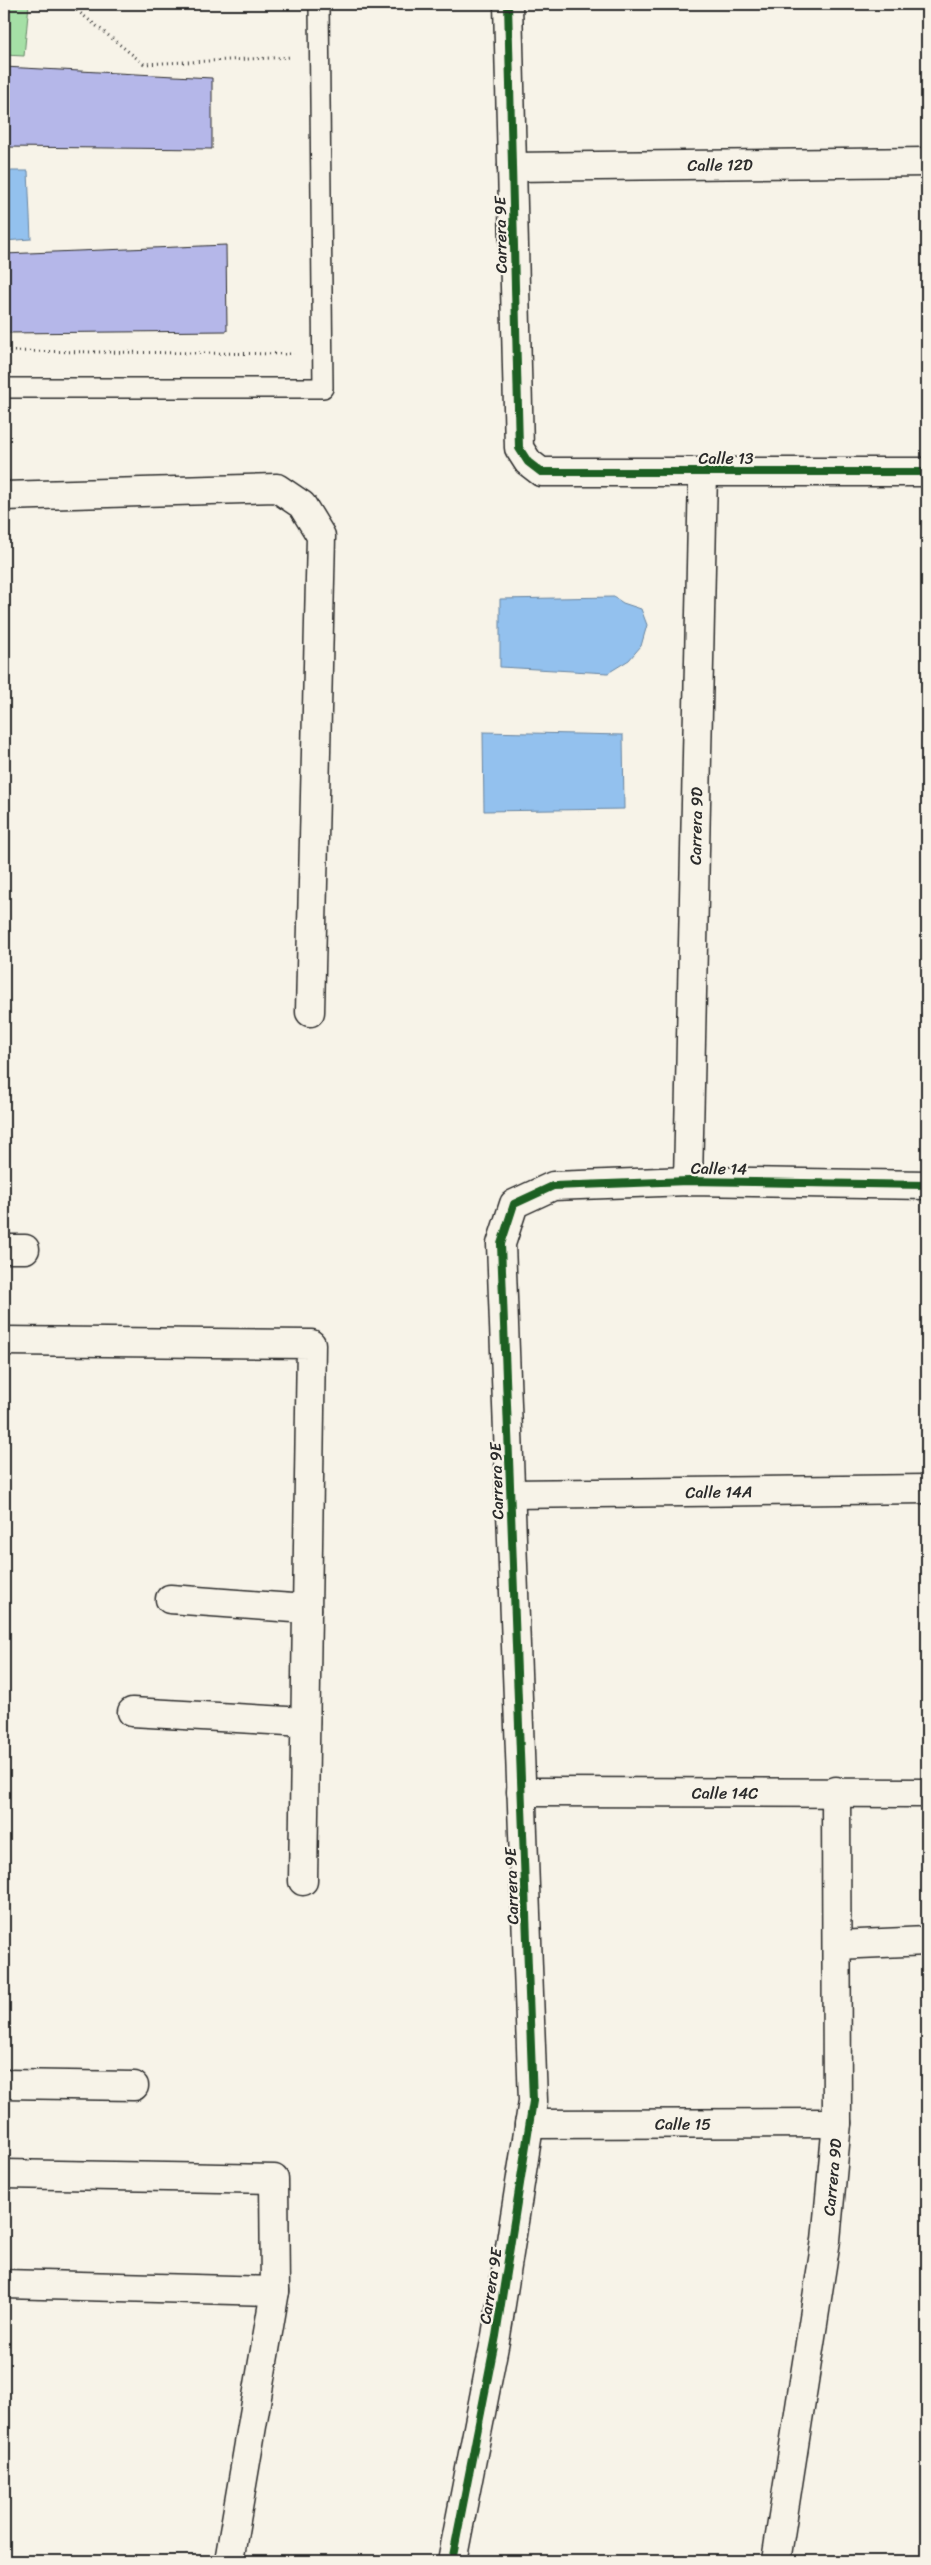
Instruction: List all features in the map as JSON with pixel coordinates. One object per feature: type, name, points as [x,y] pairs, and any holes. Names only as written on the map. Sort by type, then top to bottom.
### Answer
[{"type":"street","name":"Carrera 9E","points":[[508,4],[519,448],[528,462]]},
{"type":"street","name":"Calle 12D","points":[[512,167],[927,162]]},
{"type":"street","name":"Calle 13","points":[[528,462],[541,472],[927,472]]},
{"type":"street","name":"Carrera 9D","points":[[688,1181],[703,472]]},
{"type":"street","points":[[4,496],[277,488],[302,505],[321,536],[310,1012]]},
{"type":"street","name":"Calle 14","points":[[514,1204],[553,1186],[688,1181],[927,1185]]},
{"type":"street","name":"Carrera 9E","points":[[452,2561],[496,2336],[533,2101],[501,1244],[514,1204]]},
{"type":"street","points":[[4,1341],[311,1344],[303,1881]]},
{"type":"street","name":"Calle 14A","points":[[510,1494],[927,1489]]},
{"type":"street","points":[[170,1599],[307,1609]]},
{"type":"street","points":[[132,1712],[305,1722]]},
{"type":"street","name":"Carrera 9D","points":[[776,2561],[826,2240],[837,2123],[836,1791]]},
{"type":"street","name":"Calle 14C","points":[[521,1792],[927,1792]]},
{"type":"street","points":[[837,1946],[927,1941]]},
{"type":"street","points":[[4,2084],[134,2086]]},
{"type":"street","name":"Calle 15","points":[[529,2124],[837,2123]]},
{"type":"street","points":[[4,2174],[274,2179],[275,2291],[229,2561]]},
{"type":"street","points":[[4,2284],[275,2291]]},
{"type":"lane","points":[[4,388],[323,388],[319,4]]},
{"type":"path","points":[[69,4],[144,64],[299,56]]},
{"type":"path","points":[[4,351],[296,354],[296,344]]},
{"type":"green space","points":[[4,4],[29,4],[24,56],[4,55]]},
{"type":"water","points":[[4,171],[28,171],[31,239],[4,241]]},
{"type":"water","points":[[614,597],[623,603],[641,609],[647,625],[641,646],[629,660],[608,673],[500,667],[500,599]]},
{"type":"water","points":[[483,732],[623,735],[624,809],[484,811]]},
{"type":"building","points":[[4,67],[212,78],[212,149],[4,147]]},
{"type":"building","points":[[226,245],[227,331],[4,333],[4,254]]},
{"type":"cycle path","points":[[508,4],[519,448],[528,462],[541,472],[927,472]]},
{"type":"cycle path","points":[[452,2561],[496,2336],[533,2101],[501,1244],[514,1204],[553,1186],[688,1181],[927,1185]]}]
